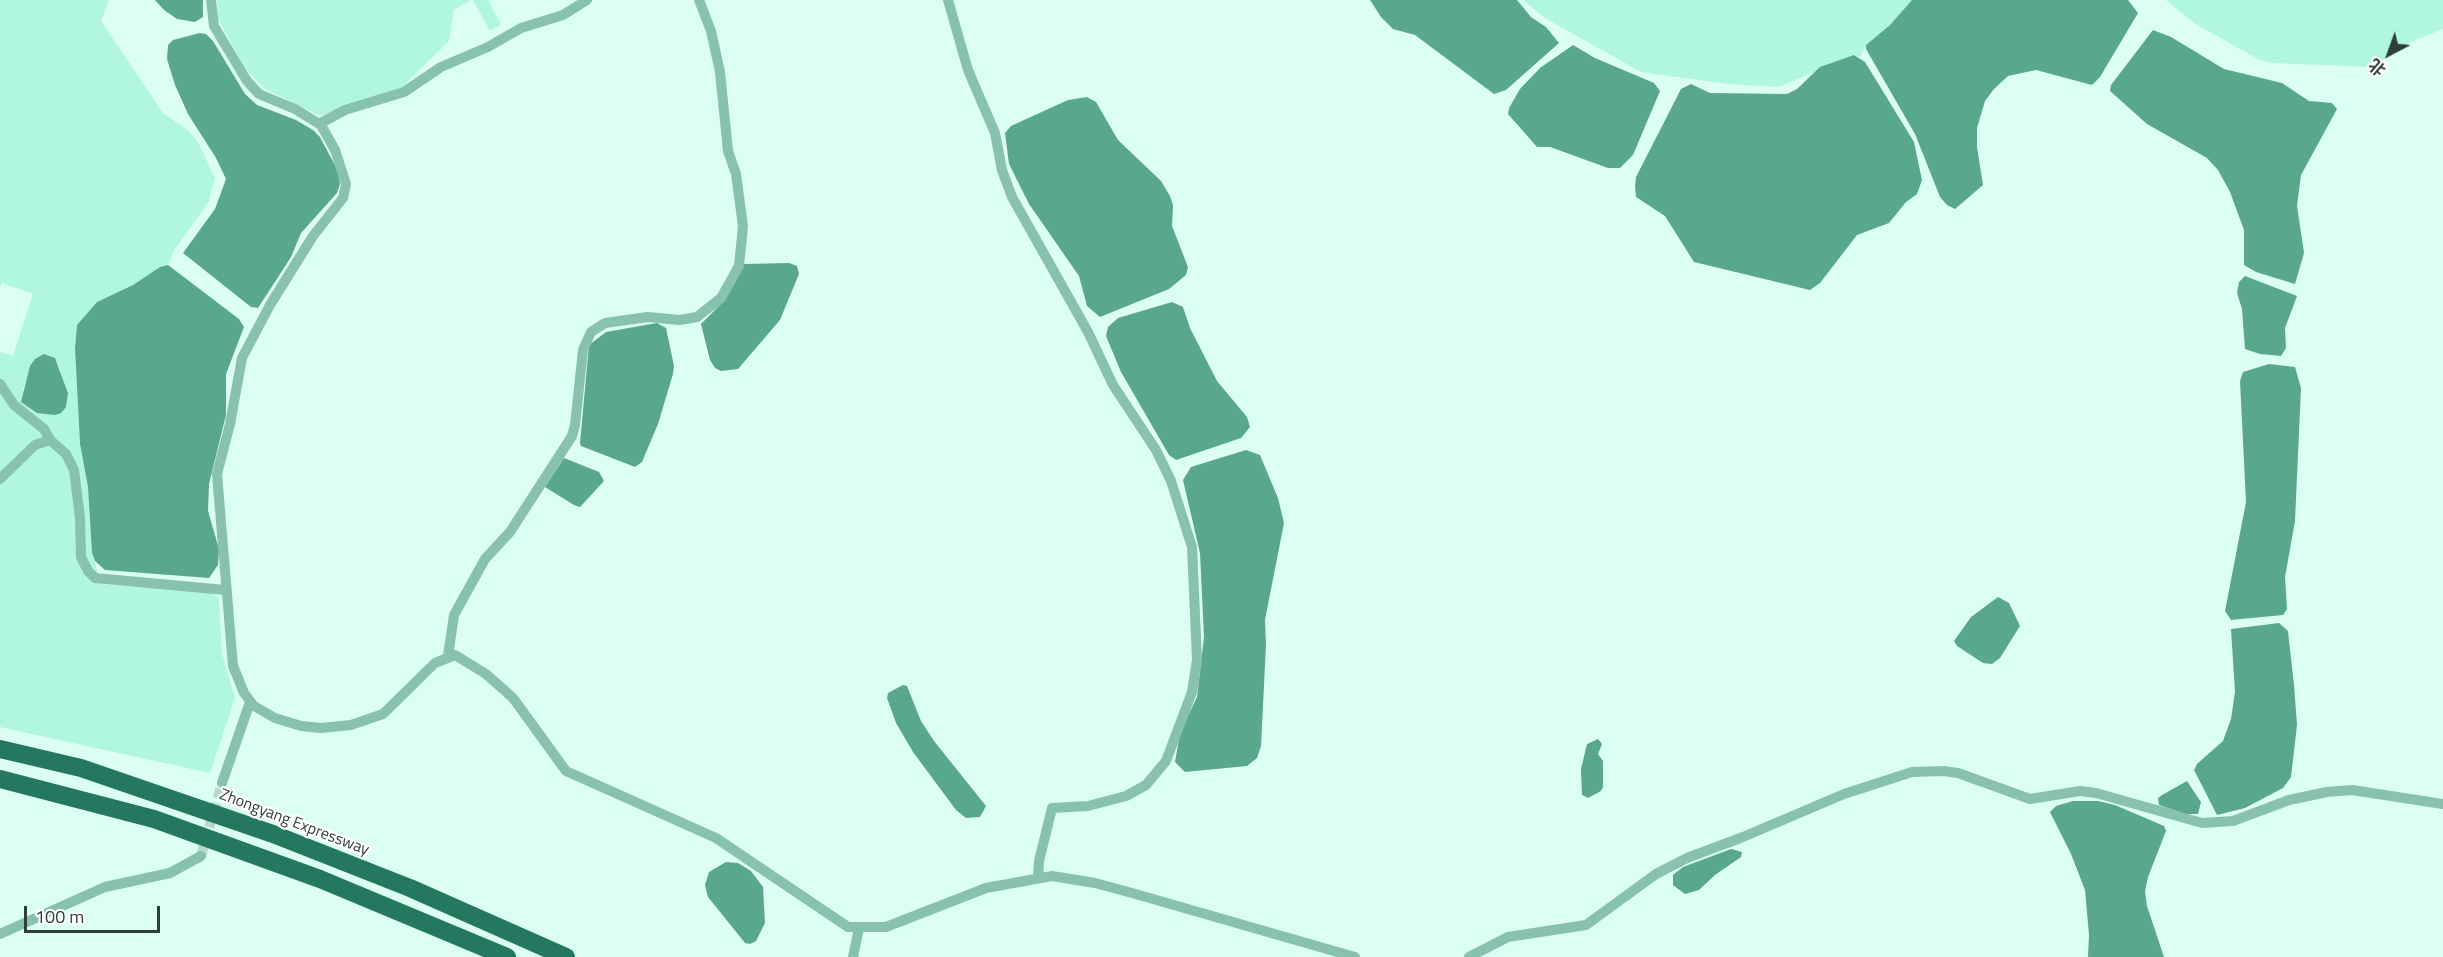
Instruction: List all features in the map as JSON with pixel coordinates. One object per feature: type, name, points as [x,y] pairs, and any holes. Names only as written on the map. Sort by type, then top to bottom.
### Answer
[{"type":"highway","name":"Zhongyang Expressway","points":[[0,749],[81,768],[273,834],[410,888],[566,957]]},
{"type":"highway","points":[[0,779],[154,819],[320,879],[507,957]]},
{"type":"street","points":[[211,0],[214,26],[247,81],[259,94],[295,109],[319,124],[335,150],[345,175],[345,191],[313,236],[270,305],[238,367],[230,424],[216,481],[233,666],[250,702],[275,718],[301,726],[321,728],[351,725],[383,714],[435,663],[448,656],[456,655],[513,698],[566,771],[716,838],[848,927],[886,927],[986,888],[1038,878],[1067,878],[1095,883],[1355,957]]},
{"type":"street","points":[[319,124],[345,110],[404,92],[441,67],[488,47],[521,28],[564,15],[587,0]]},
{"type":"street","points":[[448,656],[454,615],[484,560],[494,546],[510,532],[572,436],[583,350],[591,332],[605,323],[648,317],[680,320],[697,317],[721,298],[739,266],[743,226],[736,174],[728,151],[720,72],[711,31],[699,0]]},
{"type":"street","points":[[948,0],[968,70],[995,133],[1002,170],[1012,197],[1088,332],[1113,385],[1156,450],[1172,481],[1192,547],[1197,660],[1192,692],[1166,761],[1146,785],[1126,796],[1088,806],[1052,808],[1039,861],[1038,878]]},
{"type":"street","points":[[0,384],[14,405],[44,429],[50,440],[66,454],[74,470],[80,518],[81,557],[88,571],[95,578],[225,590]]},
{"type":"street","points":[[0,479],[35,445],[50,440]]},
{"type":"street","points":[[222,783],[250,702]]},
{"type":"street","points":[[1469,957],[1508,937],[1586,925],[1656,874],[1687,858],[1851,792],[1912,772],[1958,773],[2030,799],[2080,792],[2096,793],[2202,823],[2233,821],[2289,800],[2327,792],[2352,790],[2443,804]]},
{"type":"street","points":[[0,934],[105,887],[170,873],[201,856]]},
{"type":"street","points":[[853,957],[860,928]]},
{"type":"shaded area","points":[[0,0],[109,0],[101,21],[163,113],[189,131],[199,144],[215,178],[208,203],[174,250],[168,265],[160,267],[133,285],[97,302],[77,325],[75,348],[80,444],[88,487],[92,553],[101,584],[210,592],[219,598],[222,653],[235,698],[210,773],[0,727],[0,352],[13,356],[33,294],[2,283],[0,288]],"holes":[[[57,361],[68,393],[66,407],[23,390],[26,381]]]},
{"type":"shaded area","points":[[155,0],[203,0],[203,17],[195,22],[177,19]]},
{"type":"shaded area","points":[[217,0],[471,0],[454,10],[449,41],[401,88],[320,116],[265,89],[245,68],[218,19]]},
{"type":"shaded area","points":[[473,0],[488,0],[501,24],[490,31]]},
{"type":"shaded area","points":[[1370,0],[1517,0],[1531,17],[1546,27],[1559,43],[1506,90],[1494,94],[1415,35],[1393,29],[1381,17]]},
{"type":"shaded area","points":[[1523,0],[1912,0],[1890,25],[1866,45],[1860,57],[1854,55],[1779,87],[1728,84],[1641,72],[1545,18]]},
{"type":"shaded area","points":[[1912,0],[2128,0],[2138,13],[2100,77],[2092,85],[2036,70],[2008,76],[1994,89],[1985,101],[1977,128],[1977,147],[1983,185],[1955,209],[1947,205],[1940,197],[1915,134],[1866,49],[1866,45],[1890,25]]},
{"type":"shaded area","points":[[2166,0],[2443,0],[2443,29],[2411,42],[2372,67],[2272,63],[2260,60],[2194,23]]},
{"type":"shaded area","points":[[2153,30],[2171,37],[2224,69],[2282,83],[2309,101],[2332,103],[2337,109],[2301,175],[2297,206],[2304,253],[2295,284],[2256,272],[2244,265],[2244,230],[2230,192],[2218,170],[2207,158],[2147,124],[2110,91],[2111,85]]},
{"type":"shaded area","points":[[200,33],[206,34],[213,41],[245,94],[257,105],[296,120],[320,137],[338,171],[340,184],[337,193],[301,233],[291,257],[258,308],[251,307],[183,253],[215,209],[226,179],[216,158],[188,114],[175,85],[167,59],[168,45],[173,40]]},
{"type":"shaded area","points":[[1573,45],[1595,58],[1654,83],[1660,91],[1633,155],[1620,168],[1608,168],[1550,147],[1537,147],[1508,114],[1520,89],[1540,68]]},
{"type":"shaded area","points":[[1854,55],[1865,62],[1914,142],[1922,180],[1917,194],[1906,202],[1889,223],[1857,235],[1820,283],[1810,290],[1694,262],[1665,216],[1636,197],[1635,186],[1636,177],[1681,89],[1691,84],[1710,93],[1787,94],[1797,89],[1820,67]]},
{"type":"shaded area","points":[[1087,97],[1096,102],[1118,140],[1161,181],[1170,196],[1173,205],[1172,226],[1188,267],[1186,275],[1169,289],[1100,317],[1087,306],[1079,276],[1029,204],[1009,164],[1005,133],[1011,126],[1068,100]]},
{"type":"shaded area","points":[[789,263],[797,266],[799,274],[780,320],[738,369],[721,371],[715,368],[710,360],[701,324],[721,304],[744,264]]},
{"type":"shaded area","points":[[168,265],[239,319],[244,327],[226,374],[226,415],[209,484],[208,511],[219,549],[218,565],[209,578],[105,570],[95,561],[92,553],[88,487],[80,444],[75,348],[77,325],[97,302],[133,285],[160,267]]},
{"type":"shaded area","points":[[2245,276],[2297,296],[2285,328],[2286,348],[2281,356],[2260,354],[2245,349],[2242,309],[2237,293],[2239,282]]},
{"type":"shaded area","points":[[1172,302],[1183,307],[1190,328],[1217,381],[1247,417],[1250,427],[1241,438],[1176,460],[1169,455],[1121,372],[1106,336],[1108,327],[1118,318]]},
{"type":"shaded area","points":[[657,323],[666,328],[674,366],[673,374],[658,424],[642,462],[635,467],[581,446],[589,345],[606,332]]},
{"type":"shaded area","points":[[44,354],[55,358],[68,393],[66,407],[61,413],[55,415],[37,413],[21,402],[30,366],[35,359]]},
{"type":"shaded area","points":[[2269,364],[2295,367],[2301,388],[2295,521],[2285,577],[2287,609],[2283,615],[2231,620],[2225,611],[2246,502],[2240,381],[2243,372]]},
{"type":"shaded area","points":[[1246,450],[1260,455],[1278,498],[1284,523],[1265,620],[1261,746],[1257,758],[1247,766],[1185,772],[1175,762],[1180,733],[1197,697],[1204,637],[1200,553],[1183,480],[1191,467]]},
{"type":"shaded area","points":[[564,458],[599,472],[604,481],[580,507],[545,487]]},
{"type":"shaded area","points":[[1998,597],[2009,603],[2020,626],[2000,658],[1992,664],[1983,663],[1957,646],[1954,641],[1971,617]]},
{"type":"shaded area","points":[[2279,623],[2288,631],[2294,685],[2297,725],[2291,777],[2283,788],[2245,808],[2217,815],[2194,770],[2197,764],[2223,741],[2231,719],[2235,692],[2231,629]]},
{"type":"shaded area","points":[[903,685],[907,686],[921,721],[934,741],[986,806],[980,817],[966,818],[956,810],[913,752],[896,723],[887,698],[888,693]]},
{"type":"shaded area","points":[[1598,739],[1602,744],[1598,754],[1603,761],[1603,787],[1601,791],[1588,798],[1582,795],[1581,769],[1587,744]]},
{"type":"shaded area","points":[[2187,781],[2201,802],[2198,814],[2185,814],[2159,805],[2158,798]]},
{"type":"shaded area","points":[[2073,801],[2098,801],[2115,805],[2164,826],[2166,831],[2145,891],[2147,906],[2164,957],[2088,957],[2089,935],[2085,890],[2071,854],[2050,812],[2056,806]]},
{"type":"shaded area","points":[[1731,849],[1742,852],[1741,857],[1715,875],[1699,890],[1685,894],[1673,885],[1673,875],[1683,867]]},
{"type":"shaded area","points":[[726,862],[738,863],[751,871],[763,887],[765,923],[756,941],[750,944],[745,943],[708,897],[705,885],[709,872]]},
{"type":"tunnel","points":[[201,856],[222,783]]}]
